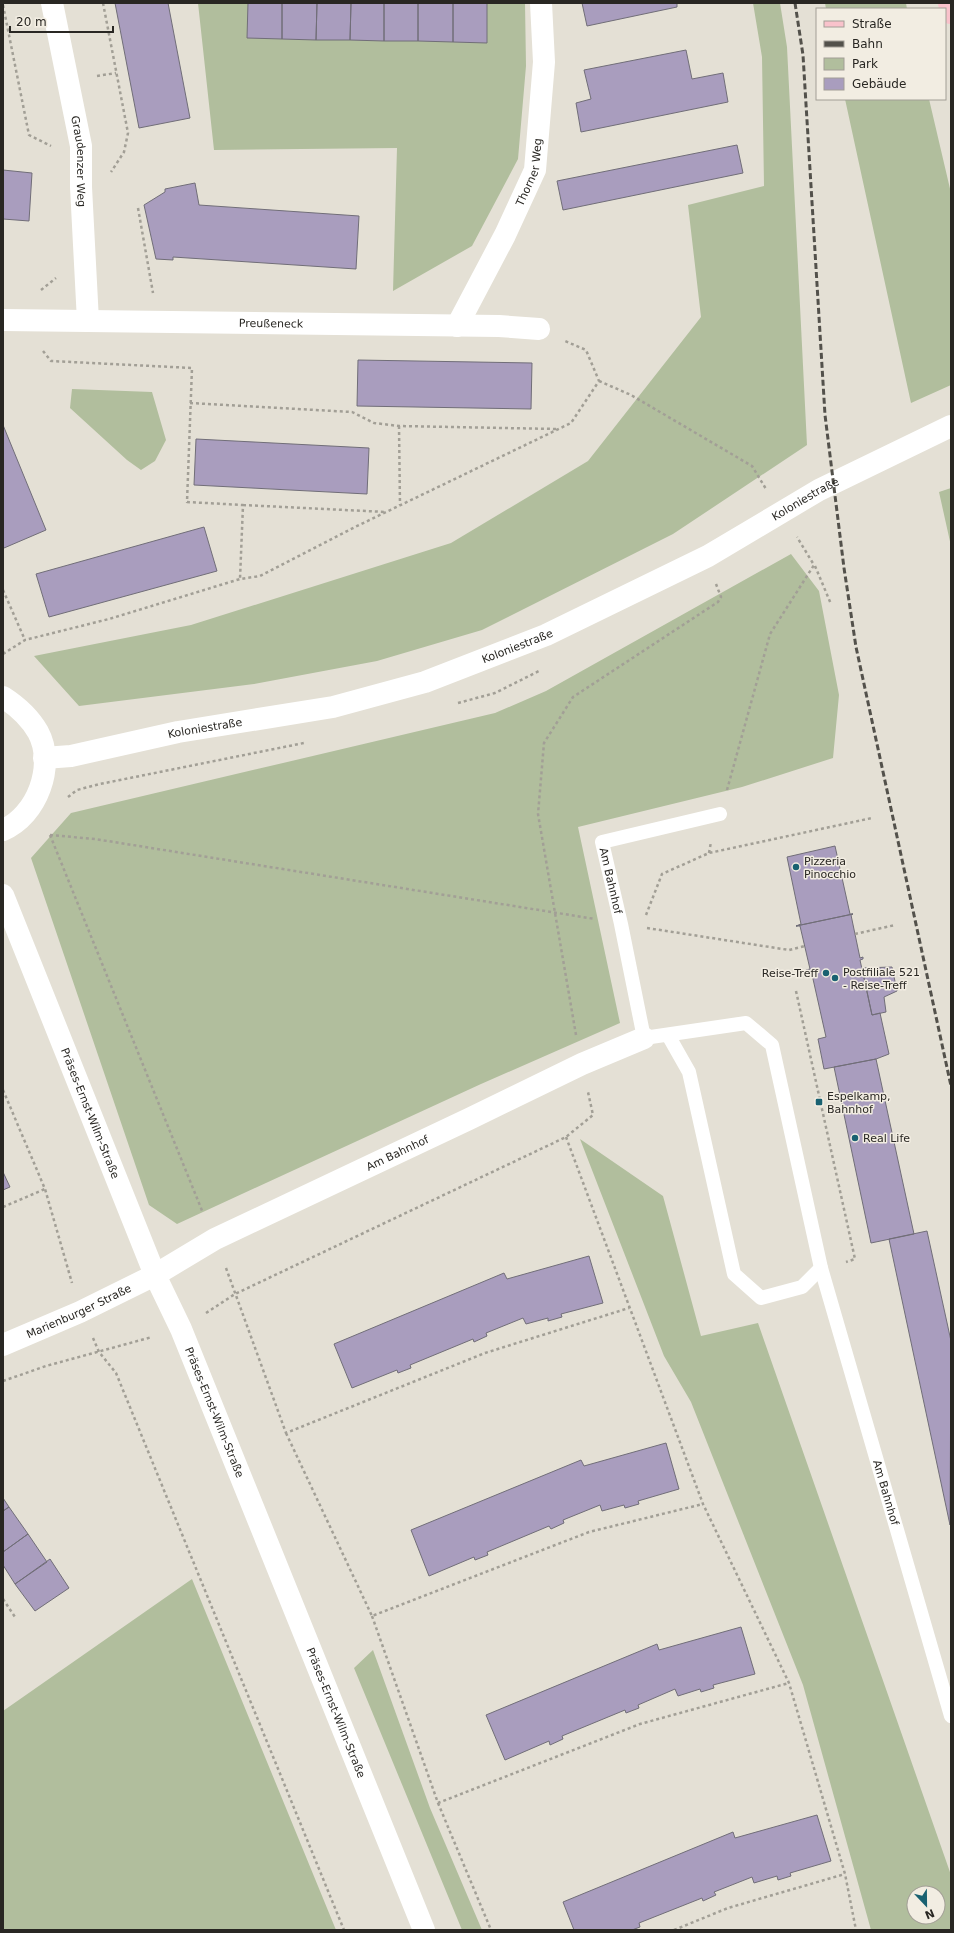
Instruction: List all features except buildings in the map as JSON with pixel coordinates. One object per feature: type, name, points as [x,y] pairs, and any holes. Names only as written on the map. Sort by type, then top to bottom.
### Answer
[{"type":"main road","points":[[949,3],[951,13]]},
{"type":"street","name":"Graudenzer Weg","points":[[52,3],[81,146],[81,187],[88,321]]},
{"type":"street","name":"Thorner Weg","points":[[457,326],[505,236],[535,170],[544,62],[541,3]]},
{"type":"street","name":"Preußeneck","points":[[3,320],[499,326],[539,329]]},
{"type":"street","name":"Koloniestraße","points":[[44,758],[71,756],[178,732],[333,708],[425,682],[546,635],[708,556],[819,490],[951,426]]},
{"type":"street","points":[[3,697],[24,713],[38,733],[44,758],[42,784],[30,808],[10,827],[3,830]]},
{"type":"street","name":"Präses-Ernst-Wilm-Straße","points":[[3,895],[155,1275],[181,1328],[424,1930]]},
{"type":"street","name":"Am Bahnhof","points":[[155,1275],[215,1238],[469,1119],[582,1064],[644,1038]]},
{"type":"street","name":"Marienburger Straße","points":[[3,1346],[80,1312],[155,1275]]},
{"type":"lane","name":"Am Bahnhof","points":[[720,814],[602,842],[621,924],[644,1038],[746,1023],[772,1045],[821,1268],[951,1716]]},
{"type":"lane","points":[[668,1034],[689,1072],[734,1274],[761,1298],[802,1287],[821,1268]]},
{"type":"path","points":[[81,187],[107,178],[124,152],[128,132],[103,3]]},
{"type":"path","points":[[3,5],[29,135],[55,148]]},
{"type":"path","points":[[138,208],[159,321]]},
{"type":"path","points":[[40,291],[61,273]]},
{"type":"path","points":[[3,654],[25,640],[109,620],[240,580],[260,576],[400,505],[571,422],[600,381],[586,350],[539,329]]},
{"type":"path","points":[[39,346],[51,361],[192,368],[187,502],[387,512]]},
{"type":"path","points":[[190,403],[352,412],[374,423],[399,426],[557,428]]},
{"type":"path","points":[[399,426],[400,505]]},
{"type":"path","points":[[240,580],[242,505]]},
{"type":"path","points":[[814,565],[831,604]]},
{"type":"path","points":[[3,1382],[46,1366],[181,1328],[235,1294],[566,1136],[593,1115],[582,1064],[554,911],[538,814],[544,743],[573,697],[718,602],[721,597],[716,584]]},
{"type":"path","points":[[3,590],[25,640]]},
{"type":"path","points":[[641,927],[662,874],[709,853],[872,818]]},
{"type":"path","points":[[45,834],[95,839],[554,911],[621,924],[789,950],[805,946]]},
{"type":"path","points":[[855,934],[895,925]]},
{"type":"path","points":[[796,991],[855,1259],[821,1268]]},
{"type":"path","points":[[3,1090],[45,1189],[80,1312],[99,1352],[116,1373],[344,1930]]},
{"type":"path","points":[[566,1136],[702,1504],[789,1683],[845,1874],[856,1930]]},
{"type":"path","points":[[3,1207],[45,1189]]},
{"type":"path","points":[[286,1433],[372,1616],[438,1803],[490,1930]]},
{"type":"path","points":[[372,1616],[589,1532],[702,1504]]},
{"type":"path","points":[[3,1599],[15,1618]]},
{"type":"path","points":[[438,1803],[640,1724],[789,1683]]},
{"type":"path","points":[[674,1930],[728,1908],[845,1874]]},
{"type":"green space","points":[[198,3],[525,3],[526,66],[518,159],[472,246],[393,291],[397,148],[214,150]]},
{"type":"green space","points":[[753,3],[780,3],[787,47],[807,445],[673,534],[482,630],[377,661],[254,684],[79,706],[34,656],[191,625],[451,543],[588,461],[701,317],[688,205],[764,186],[762,57]]},
{"type":"green space","points":[[825,3],[906,3],[907,8],[826,8]]},
{"type":"green space","points":[[845,100],[929,100],[951,193],[951,385],[911,403]]},
{"type":"green space","points":[[72,389],[152,392],[166,440],[155,461],[141,470],[127,460],[70,408]]},
{"type":"green space","points":[[951,488],[951,546],[939,492]]},
{"type":"green space","points":[[791,554],[819,591],[839,695],[833,758],[742,787],[578,827],[620,1023],[481,1084],[177,1224],[149,1205],[31,858],[71,813],[495,713],[546,691]]},
{"type":"green space","points":[[580,1139],[663,1196],[701,1336],[758,1323],[951,1875],[951,1930],[871,1930],[803,1685],[691,1402],[664,1356]]},
{"type":"green space","points":[[192,1579],[336,1930],[3,1930],[3,1711]]},
{"type":"green space","points":[[373,1650],[430,1808],[482,1930],[462,1930],[354,1668]]},
{"type":"railway","points":[[795,3],[803,55],[825,415],[844,568],[856,647],[951,1086]]},
{"type":"place","name":"Pizzeria Pinocchio","points":[[796,867]]},
{"type":"place","name":"Reise-Treff","points":[[826,973]]},
{"type":"place","name":"Postfiliale 521 - Reise-Treff","points":[[835,978]]},
{"type":"place","name":"Espelkamp, Bahnhof","points":[[819,1102]]},
{"type":"place","name":"Real Life","points":[[855,1138]]}]
